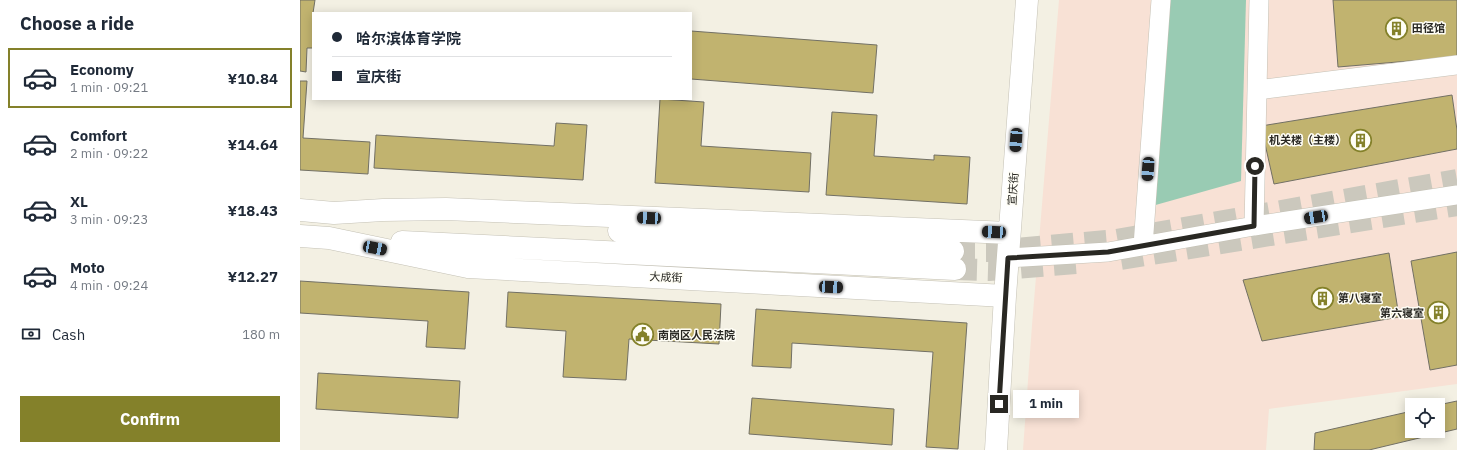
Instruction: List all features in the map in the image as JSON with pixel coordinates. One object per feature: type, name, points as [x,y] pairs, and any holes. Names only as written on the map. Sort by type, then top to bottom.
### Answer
[{"type":"main road","name":"宣庆街","points":[[996,450],[1009,233],[1027,0]]},
{"type":"main road","name":"大成街","points":[[334,213],[383,210],[446,209],[1009,233]]},
{"type":"main road","name":"大成街","points":[[300,210],[954,260],[300,236]]},
{"type":"main road","name":"大成街","points":[[329,238],[468,266],[1005,296]]},
{"type":"street","points":[[1143,246],[1161,0]]},
{"type":"street","points":[[1254,226],[1259,0]]},
{"type":"street","points":[[1257,90],[1457,65]]},
{"type":"street","points":[[1008,258],[1108,252],[1254,226],[1457,195]]},
{"type":"shaded area","points":[[1059,0],[1457,0],[1457,384],[1269,409],[1266,450],[1023,450]]},
{"type":"green space","points":[[1166,0],[1246,0],[1241,181],[1152,206]]},
{"type":"building","points":[[300,0],[315,0],[312,12],[312,48],[307,48],[306,72],[300,71]]},
{"type":"building","name":"田径馆","points":[[1333,0],[1457,0],[1457,57],[1338,67]]},
{"type":"building","points":[[692,31],[877,45],[873,93],[692,79]]},
{"type":"building","points":[[300,81],[307,81],[303,138],[370,142],[368,174],[300,170]]},
{"type":"building","name":"机关楼（主楼）","points":[[1452,95],[1457,130],[1457,149],[1274,184],[1261,126]]},
{"type":"building","points":[[660,100],[704,102],[701,146],[811,153],[809,192],[655,183]]},
{"type":"building","points":[[832,112],[877,115],[874,156],[934,160],[934,155],[970,157],[967,204],[826,195]]},
{"type":"building","points":[[556,123],[587,125],[583,180],[374,168],[376,135],[554,146]]},
{"type":"building","name":"第六寝室","points":[[1457,252],[1457,365],[1430,370],[1411,261]]},
{"type":"building","name":"第八寝室","points":[[1389,253],[1399,317],[1262,341],[1243,280]]},
{"type":"building","points":[[300,281],[469,292],[465,349],[426,347],[428,321],[300,313]]},
{"type":"building","name":"南岗区人民法院","points":[[508,292],[721,304],[719,344],[629,339],[626,380],[563,377],[566,331],[506,327]]},
{"type":"building","points":[[756,309],[967,323],[958,449],[926,447],[933,352],[792,343],[791,368],[752,366]]},
{"type":"building","points":[[318,373],[460,381],[458,418],[316,409]]},
{"type":"building","points":[[752,398],[894,409],[892,445],[749,434]]},
{"type":"building","points":[[1457,401],[1457,429],[1445,432],[1445,404]]},
{"type":"building","points":[[1405,413],[1405,438],[1419,438],[1369,450],[1314,450],[1315,433]]},
{"type":"tunnel","points":[[953,251],[992,251],[1117,240],[1457,180]]},
{"type":"tunnel","points":[[1121,259],[1457,205]]},
{"type":"tunnel","points":[[955,269],[989,270],[1077,263]]},
{"type":"place","name":"田径馆","points":[[1396,28]]},
{"type":"place","name":"机关楼（主楼）","points":[[1361,140]]},
{"type":"place","name":"第八寝室","points":[[1322,298]]},
{"type":"place","name":"第六寝室","points":[[1439,313]]},
{"type":"place","name":"南岗区人民法院","points":[[642,335]]},
{"type":"route","points":[[999,404],[1008,258],[1108,252],[1254,226],[1255,166]]}]
